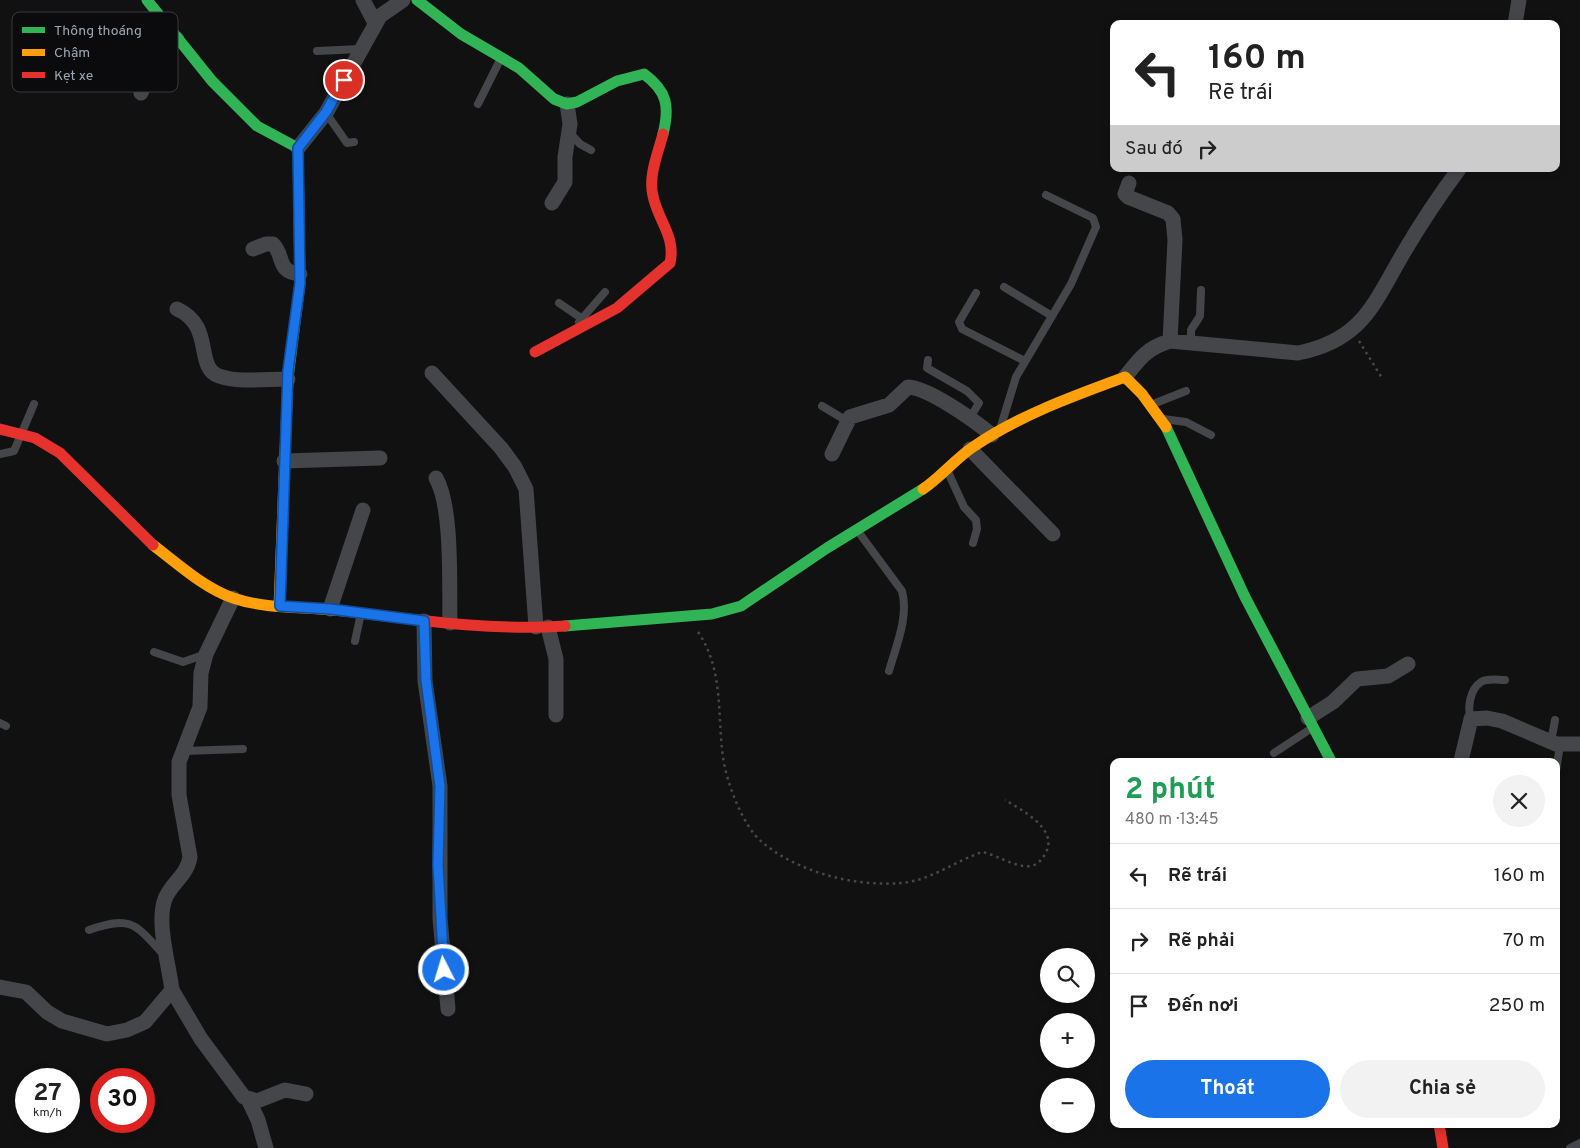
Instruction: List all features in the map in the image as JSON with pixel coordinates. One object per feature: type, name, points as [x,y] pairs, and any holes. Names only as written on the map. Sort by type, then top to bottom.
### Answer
[{"type":"street","points":[[363,0],[375,24]]},
{"type":"street","points":[[280,606],[288,379],[298,311],[300,274],[298,148],[326,112],[380,16],[403,0]]},
{"type":"street","points":[[417,0],[461,34],[519,68],[554,99],[566,104],[577,102],[593,92],[633,75],[644,74],[652,78],[662,91],[667,116],[652,188],[655,204],[673,242],[674,253],[670,263],[617,308],[535,352]]},
{"type":"street","points":[[1515,20],[1518,0]]},
{"type":"street","points":[[149,1],[155,12]]},
{"type":"street","points":[[178,47],[257,126],[298,148]]},
{"type":"street","points":[[552,203],[565,182],[565,157],[570,133],[566,104]]},
{"type":"street","points":[[0,429],[22,433],[47,444],[60,453],[151,544],[179,567],[233,598],[259,604],[330,609],[424,621],[542,627],[686,614],[712,614],[741,606],[857,530],[911,498],[970,449],[996,433],[1087,391],[1125,377],[1141,356],[1154,346],[1170,341],[1298,353],[1318,349],[1351,329],[1367,315],[1379,299],[1433,204],[1457,172]]},
{"type":"street","points":[[1129,183],[1125,194],[1128,197],[1168,214],[1173,218],[1175,240],[1170,341]]},
{"type":"street","points":[[253,249],[266,244],[273,244],[283,266],[288,271],[300,274]]},
{"type":"street","points":[[177,309],[189,315],[195,322],[201,335],[208,368],[217,375],[230,379],[288,379]]},
{"type":"street","points":[[432,373],[501,448],[515,467],[526,489],[542,627],[556,659],[556,716]]},
{"type":"street","points":[[1125,377],[1151,405],[1161,419],[1227,559],[1329,758]]},
{"type":"street","points":[[832,454],[852,416],[889,406],[908,387],[927,394],[996,433]]},
{"type":"street","points":[[970,449],[1053,534]]},
{"type":"street","points":[[284,461],[380,458]]},
{"type":"street","points":[[436,478],[442,488],[446,514],[450,623]]},
{"type":"street","points":[[330,609],[363,510]]},
{"type":"street","points":[[233,598],[206,654],[201,673],[200,707],[179,762],[178,779],[190,857],[188,867],[166,897],[161,910],[162,930],[172,990],[201,1039],[238,1091],[248,1099],[258,1120],[266,1148]]},
{"type":"street","points":[[424,621],[426,688],[440,786],[440,918],[448,1009]]},
{"type":"street","points":[[1310,723],[1357,679],[1388,676],[1408,664]]},
{"type":"street","points":[[1462,758],[1471,719],[1487,718],[1502,721],[1556,744],[1580,744]]},
{"type":"street","points":[[0,987],[26,992],[47,1012],[62,1021],[106,1034],[127,1030],[145,1022],[172,990]]},
{"type":"street","points":[[248,1099],[257,1101],[284,1090],[306,1094]]},
{"type":"street","points":[[1440,1128],[1443,1148]]},
{"type":"lane","points":[[318,51],[360,49]]},
{"type":"lane","points":[[478,104],[501,58]]},
{"type":"lane","points":[[326,112],[347,142],[354,142]]},
{"type":"lane","points":[[570,133],[580,144],[591,150]]},
{"type":"lane","points":[[996,433],[1012,388],[1025,362],[1071,284],[1096,227],[1093,218],[1046,195]]},
{"type":"lane","points":[[1004,287],[1052,316]]},
{"type":"lane","points":[[1191,343],[1191,330],[1200,316],[1201,290]]},
{"type":"lane","points":[[576,330],[580,318],[605,292]]},
{"type":"lane","points":[[976,293],[959,322],[962,329],[1025,362]]},
{"type":"lane","points":[[559,303],[580,318]]},
{"type":"lane","points":[[928,360],[927,368],[967,391],[979,403],[970,418]]},
{"type":"lane","points":[[1151,405],[1186,391]]},
{"type":"lane","points":[[0,454],[14,451],[34,404]]},
{"type":"lane","points":[[822,406],[848,421]]},
{"type":"lane","points":[[1161,419],[1186,422],[1211,435]]},
{"type":"lane","points":[[947,470],[964,507],[976,520],[977,529],[973,543]]},
{"type":"lane","points":[[857,530],[902,591],[905,601],[904,615],[889,671]]},
{"type":"lane","points":[[355,641],[361,613]]},
{"type":"lane","points":[[154,652],[183,662],[206,654]]},
{"type":"lane","points":[[1471,719],[1468,712],[1471,700],[1479,684],[1482,681],[1505,680]]},
{"type":"lane","points":[[1555,720],[1556,758]]},
{"type":"lane","points":[[1274,753],[1310,723]]},
{"type":"lane","points":[[183,751],[243,749]]},
{"type":"lane","points":[[89,930],[112,923],[125,922],[134,926],[168,960]]},
{"type":"lane","points":[[1570,1148],[1580,1143]]},
{"type":"path","points":[[1351,329],[1382,378]]},
{"type":"path","points":[[686,614],[700,635],[715,670],[723,759],[741,811],[750,829],[762,842],[787,858],[836,879],[868,882],[902,883],[918,880],[982,852],[1020,866],[1032,866],[1040,862],[1047,852],[1048,838],[1040,824],[1029,814],[1005,800]]},
{"type":"traffic: fast","points":[[147,0],[157,12]]},
{"type":"traffic: fast","points":[[417,0],[461,34],[519,68],[554,99],[567,104],[577,102],[617,81],[644,74],[658,87],[665,100],[666,115],[663,134]]},
{"type":"traffic: fast","points":[[178,39],[212,81],[257,126],[298,148],[300,283],[288,378]]},
{"type":"traffic: fast","points":[[1166,427],[1245,597],[1329,758]]},
{"type":"traffic: fast","points":[[565,626],[712,614],[741,606],[827,548],[923,489]]},
{"type":"traffic: slow","points":[[923,489],[966,452],[1008,426],[1066,399],[1125,377],[1142,394],[1166,427]]},
{"type":"traffic: slow","points":[[279,606],[288,378]]},
{"type":"traffic: slow","points":[[153,545],[202,582],[233,598],[274,606],[344,611]]},
{"type":"traffic: jam","points":[[535,352],[617,308],[670,263],[671,245],[655,205],[652,188],[654,165],[663,134]]},
{"type":"traffic: jam","points":[[0,429],[35,438],[60,453],[153,545]]},
{"type":"traffic: jam","points":[[344,611],[482,626],[565,626]]},
{"type":"traffic: jam","points":[[1440,1128],[1443,1148]]},
{"type":"route","points":[[344,80],[314,130],[298,148],[300,283],[298,311],[288,371],[285,418],[280,606],[330,609],[424,621],[428,702],[440,786],[438,865],[444,970]]}]
